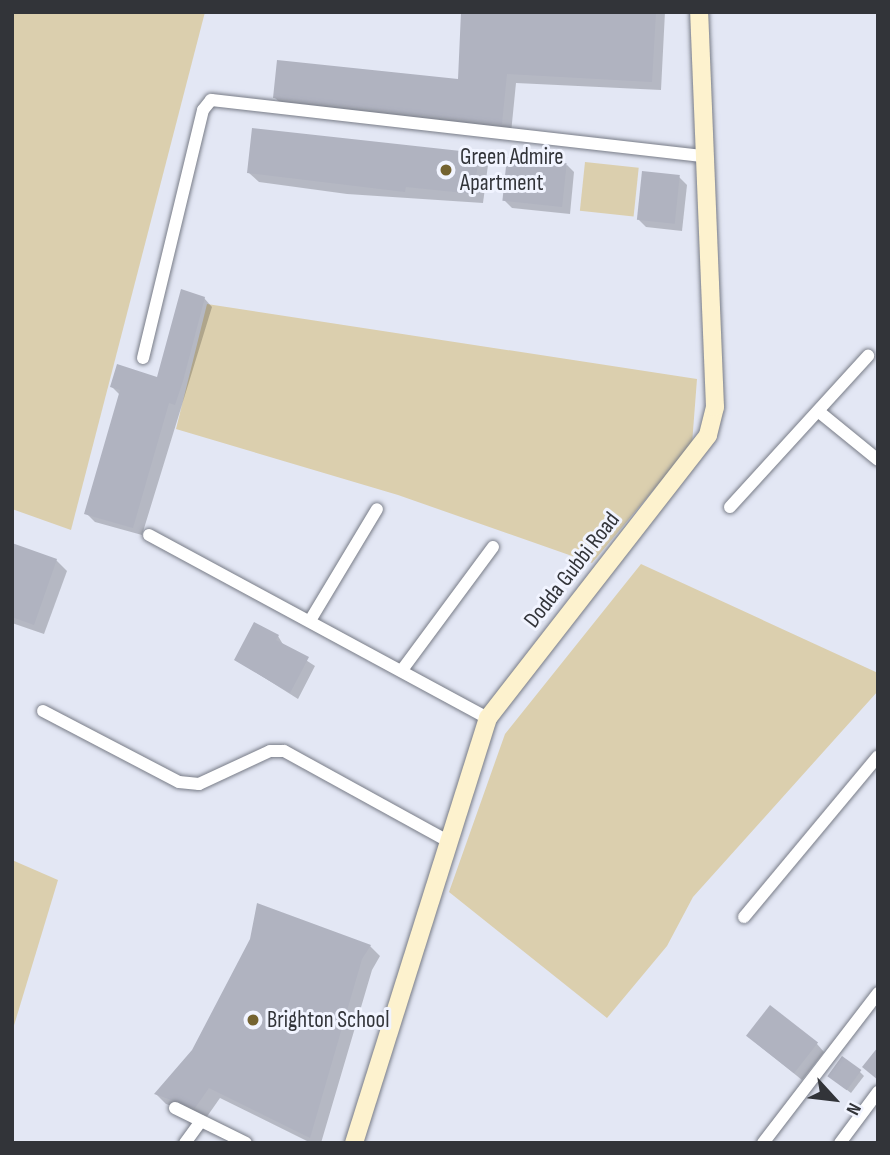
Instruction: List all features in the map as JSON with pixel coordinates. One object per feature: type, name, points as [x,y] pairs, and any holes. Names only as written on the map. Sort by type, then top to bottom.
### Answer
[{"type":"street","name":"Dodda Gubbi Road","points":[[355,1143],[446,840],[488,718],[708,435],[715,407],[699,12]]},
{"type":"street","points":[[143,358],[203,110],[211,100],[705,156]]},
{"type":"street","points":[[730,507],[868,356]]},
{"type":"street","points":[[818,411],[878,460]]},
{"type":"street","points":[[311,619],[377,509]]},
{"type":"street","points":[[149,535],[311,619],[488,718]]},
{"type":"street","points":[[402,670],[493,547]]},
{"type":"street","points":[[43,711],[179,782],[198,784],[270,751],[285,751],[446,840]]},
{"type":"street","points":[[744,917],[878,756]]},
{"type":"street","points":[[764,1143],[878,993]]},
{"type":"street","points":[[840,1143],[878,1092]]},
{"type":"street","points":[[175,1108],[246,1143]]},
{"type":"street","points":[[185,1143],[201,1121]]},
{"type":"shaded area","points":[[12,12],[205,12],[71,530],[12,509]]},
{"type":"shaded area","points":[[585,162],[639,168],[634,216],[580,211]]},
{"type":"shaded area","points":[[207,304],[697,379],[692,444],[592,563],[398,495],[176,429]]},
{"type":"shaded area","points":[[641,564],[878,673],[878,691],[693,897],[667,946],[607,1018],[449,892],[505,734]]},
{"type":"shaded area","points":[[12,860],[58,880],[12,1032]]},
{"type":"building","points":[[461,12],[656,12],[652,82],[507,74],[502,124],[273,98],[277,60],[458,79]]},
{"type":"building","points":[[252,128],[479,153],[474,194],[406,187],[405,192],[247,173]]},
{"type":"building","points":[[507,157],[567,163],[562,207],[502,201]]},
{"type":"building","points":[[642,171],[680,175],[675,224],[637,220]]},
{"type":"building","points":[[181,289],[205,297],[183,381],[175,405],[169,403],[133,528],[84,514],[120,390],[110,387],[117,364],[157,377]]},
{"type":"building","points":[[12,543],[57,559],[34,625],[12,617]]},
{"type":"building","points":[[254,622],[279,635],[276,640],[309,657],[290,693],[234,660]]},
{"type":"building","name":"Brighton School","points":[[257,903],[371,945],[362,959],[310,1138],[209,1088],[195,1108],[154,1094],[192,1050],[250,939]]},
{"type":"building","points":[[770,1005],[818,1043],[794,1073],[746,1036]]},
{"type":"building","points":[[878,1047],[878,1080],[862,1067]]},
{"type":"building","points":[[842,1056],[861,1070],[847,1090],[827,1076]]},
{"type":"place","name":"Green Admire Apartment","points":[[446,170]]},
{"type":"place","name":"Brighton School","points":[[253,1020]]}]
